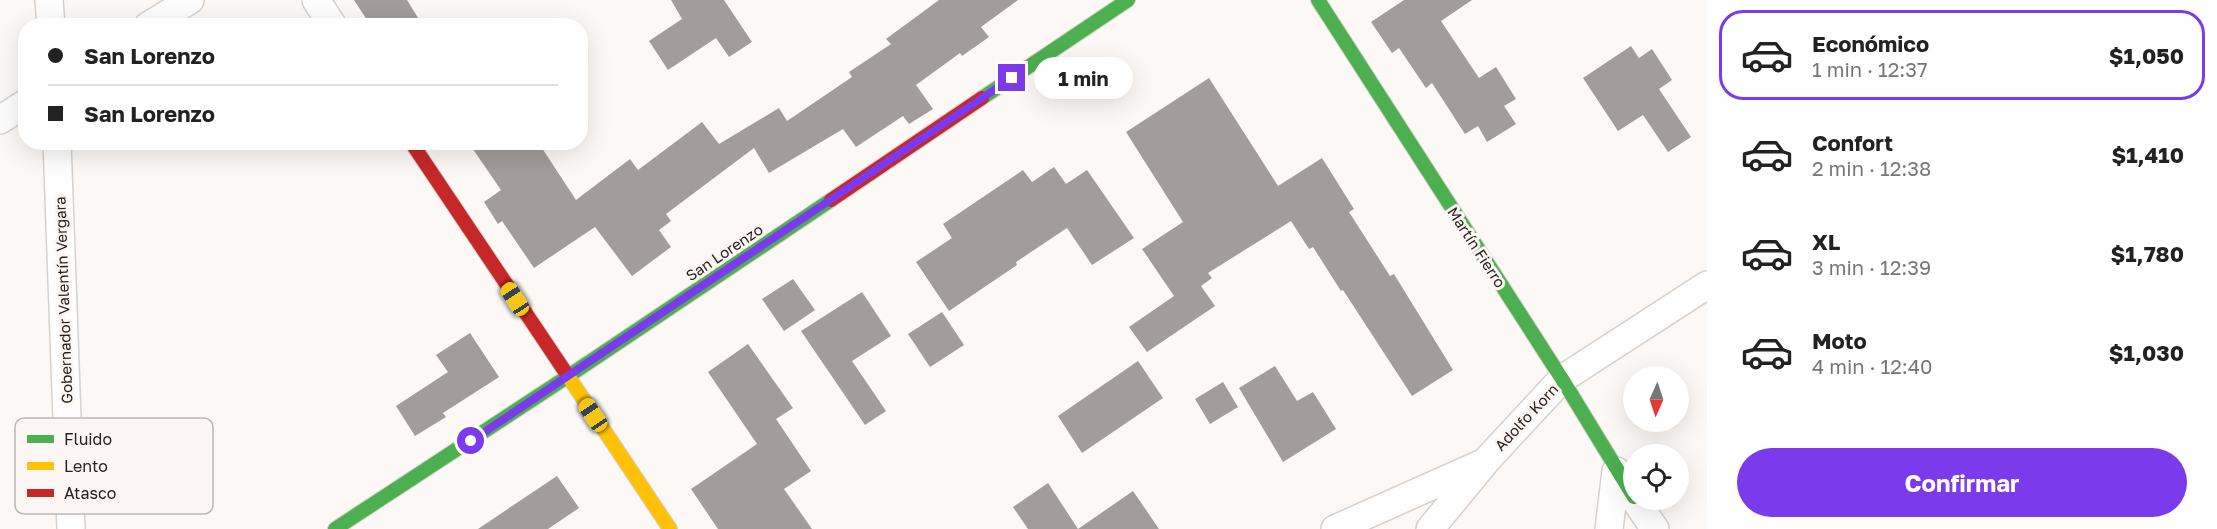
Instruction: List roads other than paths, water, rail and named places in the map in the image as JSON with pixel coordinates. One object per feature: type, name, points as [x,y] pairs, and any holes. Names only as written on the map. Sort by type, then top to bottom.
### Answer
[{"type":"street","points":[[49,0],[50,18]]},
{"type":"street","points":[[161,18],[189,0]]},
{"type":"street","points":[[316,0],[328,18]]},
{"type":"street","name":"San Lorenzo","points":[[335,529],[567,377],[1128,0]]},
{"type":"street","name":"Martín Fierro","points":[[1318,0],[1562,379],[1623,482]]},
{"type":"street","points":[[0,120],[18,108]]},
{"type":"street","name":"Gobernador Valentín Vergara","points":[[57,150],[67,418]]},
{"type":"street","points":[[416,150],[670,529]]},
{"type":"street","name":"Adolfo Korn","points":[[1335,529],[1485,462],[1562,379],[1707,285]]},
{"type":"street","points":[[1430,529],[1485,462]]},
{"type":"street","points":[[1609,529],[1616,471]]},
{"type":"street","name":"Martín Fierro","points":[[1642,510],[1654,529]]},
{"type":"street","name":"Gobernador Valentín Vergara","points":[[70,514],[71,529]]}]
